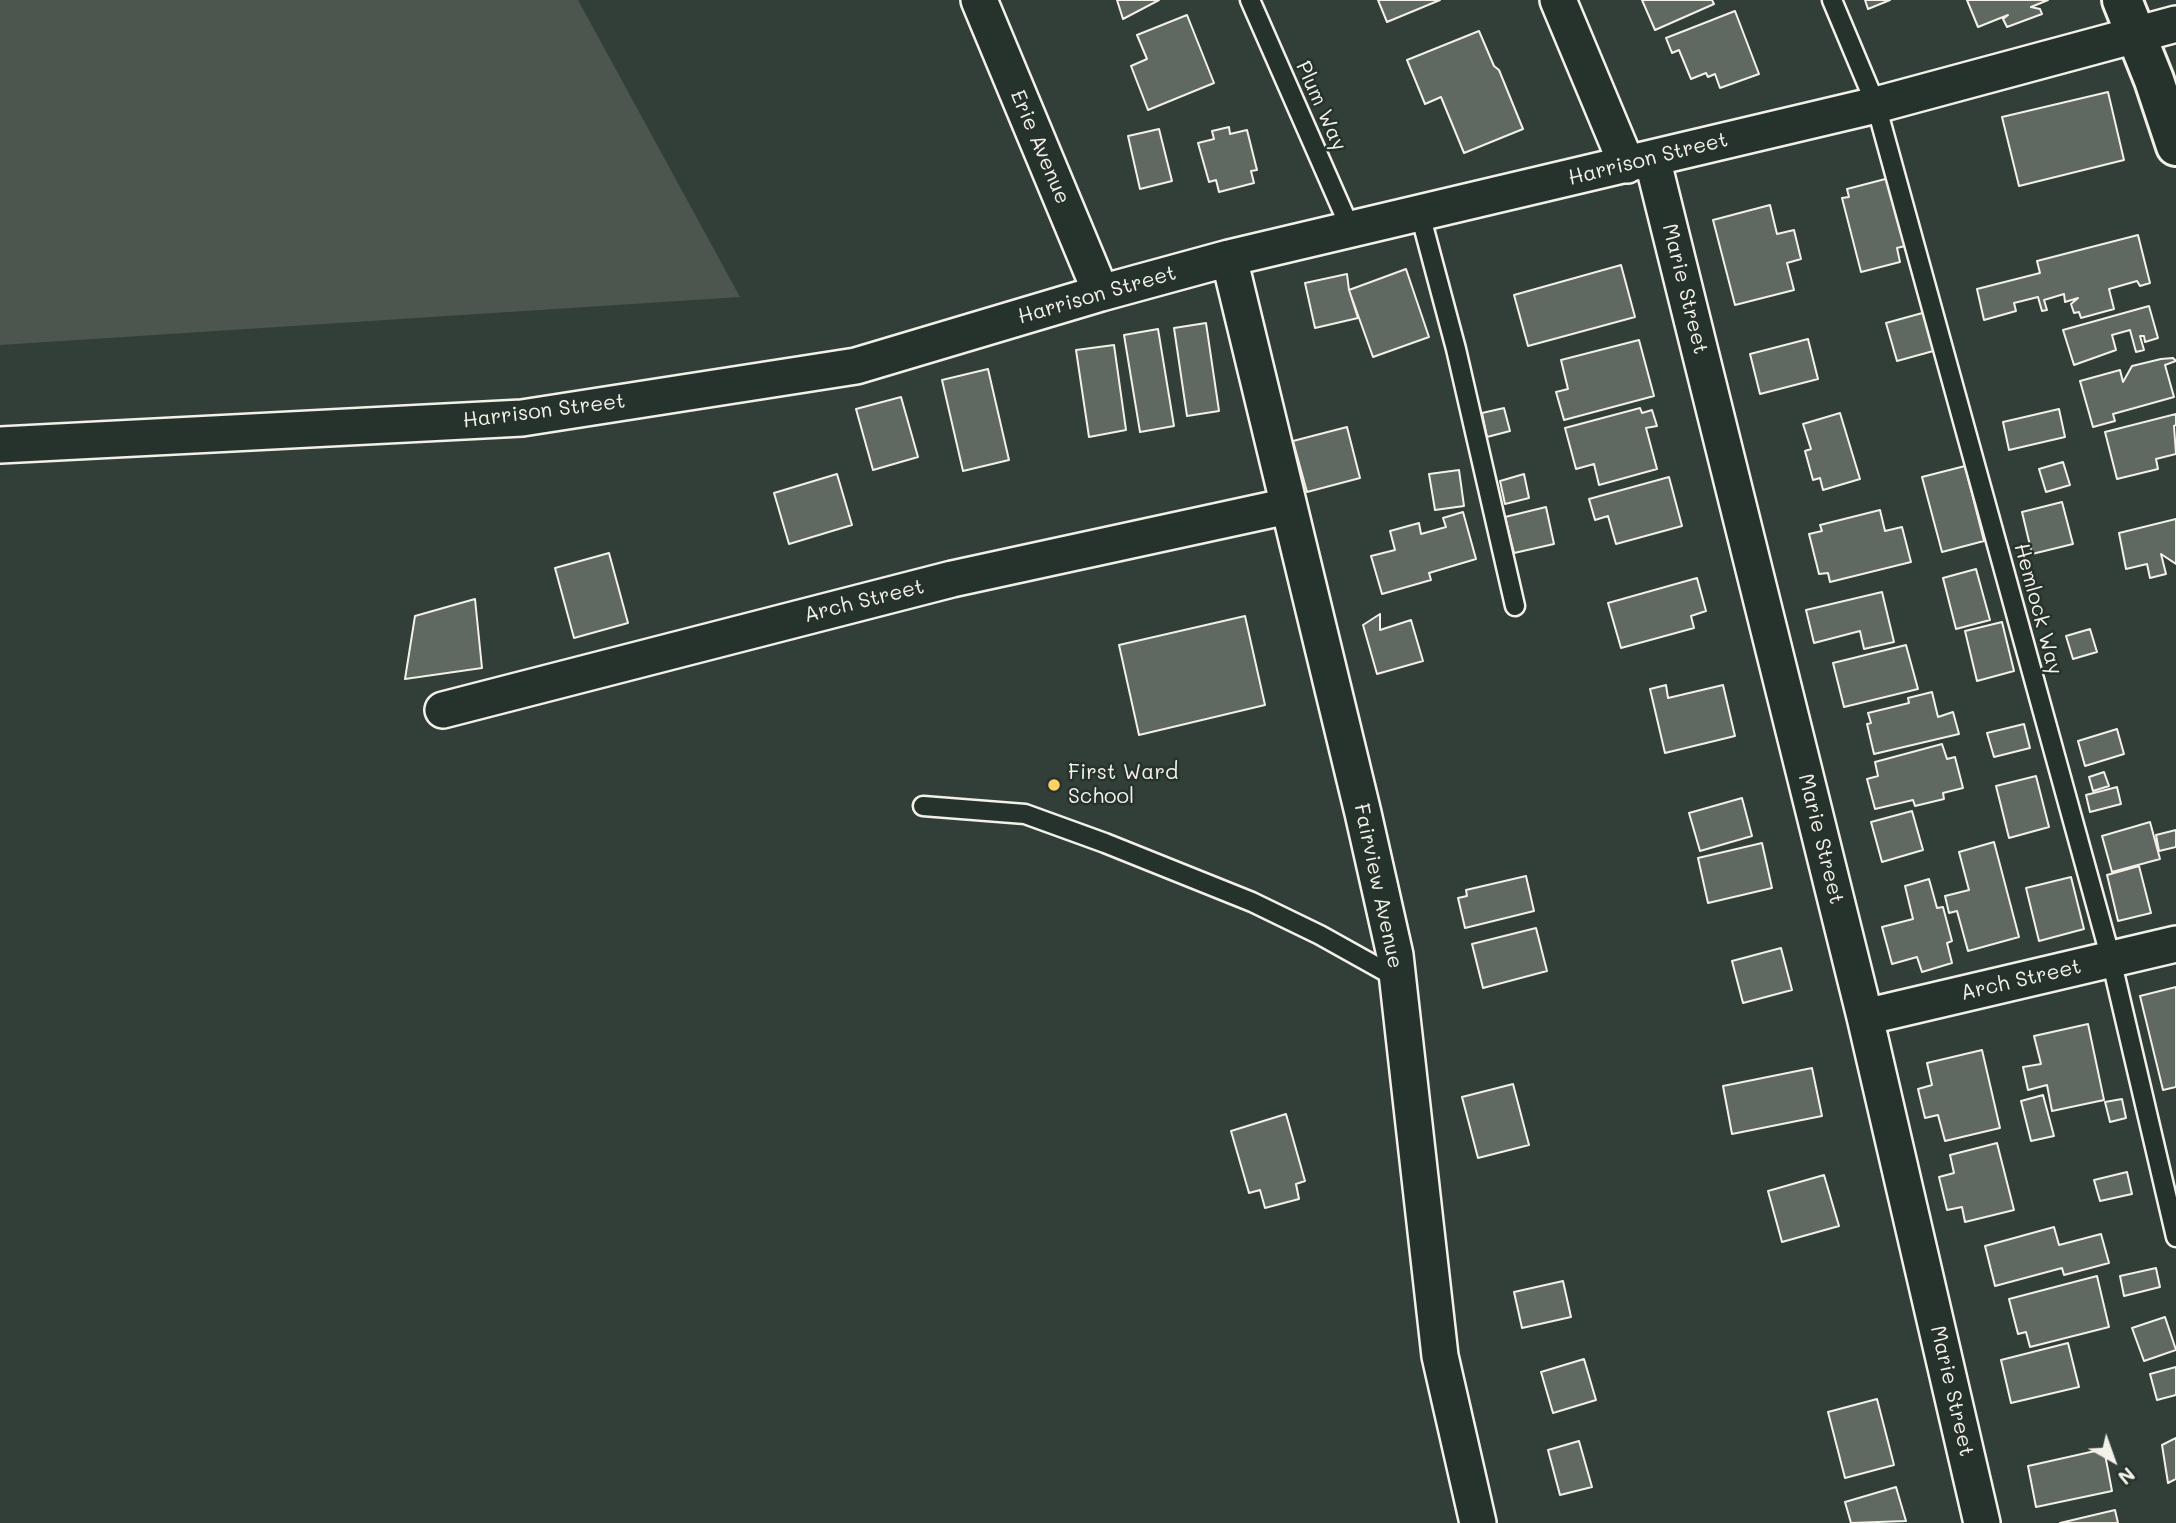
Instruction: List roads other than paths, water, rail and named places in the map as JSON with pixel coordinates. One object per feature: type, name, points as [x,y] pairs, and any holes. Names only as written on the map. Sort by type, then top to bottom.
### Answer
[{"type":"main road","points":[[2129,17],[2176,146]]},
{"type":"street","name":"Erie Avenue","points":[[979,0],[1101,293]]},
{"type":"street","name":"Marie Street","points":[[1558,0],[1640,161],[1865,1017],[1982,1523]]},
{"type":"street","name":"Harrison Street","points":[[0,445],[522,418],[856,366],[1229,258],[1876,104],[2129,17],[2176,24]]},
{"type":"street","name":"Fairview Avenue","points":[[1229,258],[1395,955],[1440,1356],[1478,1523]]},
{"type":"street","name":"Arch Street","points":[[443,709],[953,579],[1289,506]]},
{"type":"street","name":"Arch Street","points":[[1865,1017],[2176,944]]},
{"type":"lane","name":"Plum Way","points":[[1250,0],[1351,230]]},
{"type":"lane","name":"Hemlock Way","points":[[1832,0],[1876,104],[2111,959],[2176,1237]]},
{"type":"lane","points":[[1420,214],[1456,349],[1515,606]]},
{"type":"lane","points":[[923,806],[1025,814],[1105,843],[1252,902],[1320,935],[1397,978]]},
{"type":"place","name":"First Ward School","points":[[1054,785]]}]
